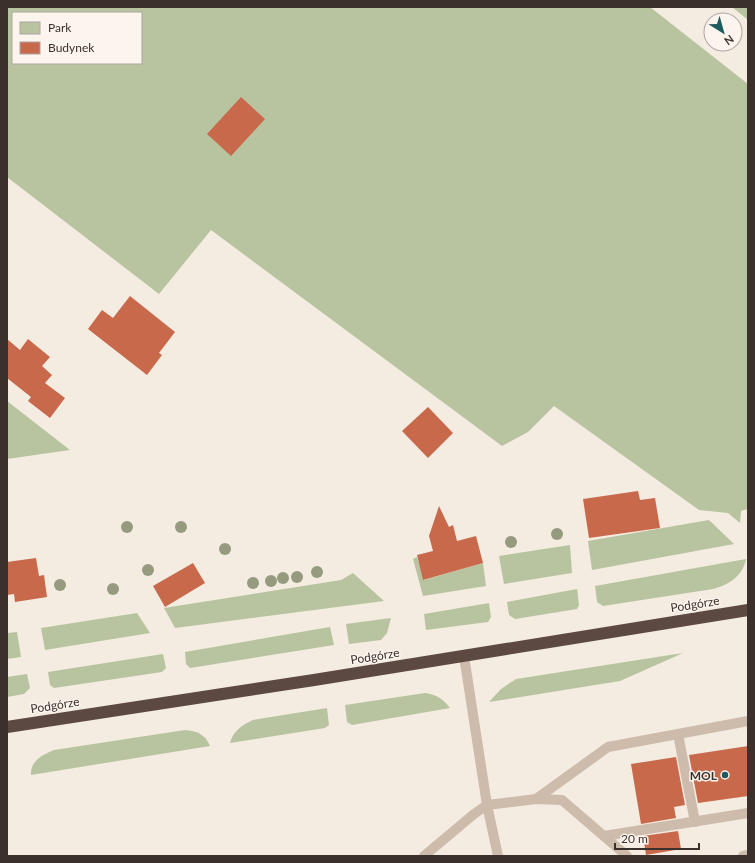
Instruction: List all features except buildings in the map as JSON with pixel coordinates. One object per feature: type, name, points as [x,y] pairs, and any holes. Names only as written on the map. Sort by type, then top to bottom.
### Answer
[{"type":"highway","name":"Podgórze","points":[[7,727],[748,610]]},
{"type":"lane","points":[[464,656],[487,805],[498,856]]},
{"type":"lane","points":[[536,799],[608,747],[748,721]]},
{"type":"lane","points":[[678,734],[694,822]]},
{"type":"lane","points":[[424,856],[487,805],[536,799],[562,800],[627,856]]},
{"type":"lane","points":[[604,836],[748,813]]},
{"type":"lane","points":[[743,856],[748,855]]},
{"type":"green space","points":[[7,7],[650,7],[703,49],[703,52],[707,52],[748,84],[748,509],[741,511],[740,523],[728,513],[699,510],[554,406],[528,432],[502,446],[211,230],[159,294],[7,177]]},
{"type":"green space","points":[[732,7],[748,7],[748,20],[743,16],[743,12],[738,12]]},
{"type":"green space","points":[[7,401],[70,450],[7,459]]},
{"type":"green space","points":[[709,520],[734,544],[592,570],[588,541]]},
{"type":"green space","points":[[570,545],[572,573],[504,584],[499,556]]},
{"type":"green space","points":[[417,557],[424,580],[483,563],[486,586],[423,596],[413,559]]},
{"type":"green space","points":[[746,559],[742,570],[734,579],[713,589],[603,606],[597,602],[595,586]]},
{"type":"green space","points":[[353,573],[384,601],[175,628],[164,608],[341,580]]},
{"type":"green space","points":[[577,589],[579,605],[577,609],[515,619],[509,615],[507,602]]},
{"type":"green space","points":[[489,603],[491,617],[488,622],[426,630],[424,614]]},
{"type":"green space","points":[[137,613],[150,633],[45,650],[41,628]]},
{"type":"green space","points":[[391,618],[387,633],[381,640],[349,644],[346,624]]},
{"type":"green space","points":[[330,627],[334,645],[190,668],[186,664],[185,652]]},
{"type":"green space","points":[[17,632],[21,657],[7,659],[7,633]]},
{"type":"green space","points":[[683,653],[620,681],[489,702],[501,689],[516,679]]},
{"type":"green space","points":[[163,654],[166,668],[162,672],[54,688],[50,685],[48,672]]},
{"type":"green space","points":[[27,674],[30,688],[24,694],[7,697],[7,677]]},
{"type":"green space","points":[[425,693],[439,698],[450,708],[352,725],[347,722],[345,705]]},
{"type":"green space","points":[[327,708],[329,725],[325,728],[230,743],[233,735],[238,729],[253,720]]},
{"type":"green space","points":[[185,730],[200,734],[206,739],[210,746],[31,775],[32,766],[35,762],[41,756],[54,750]]},
{"type":"place","name":"MOL","points":[[725,775]]}]
